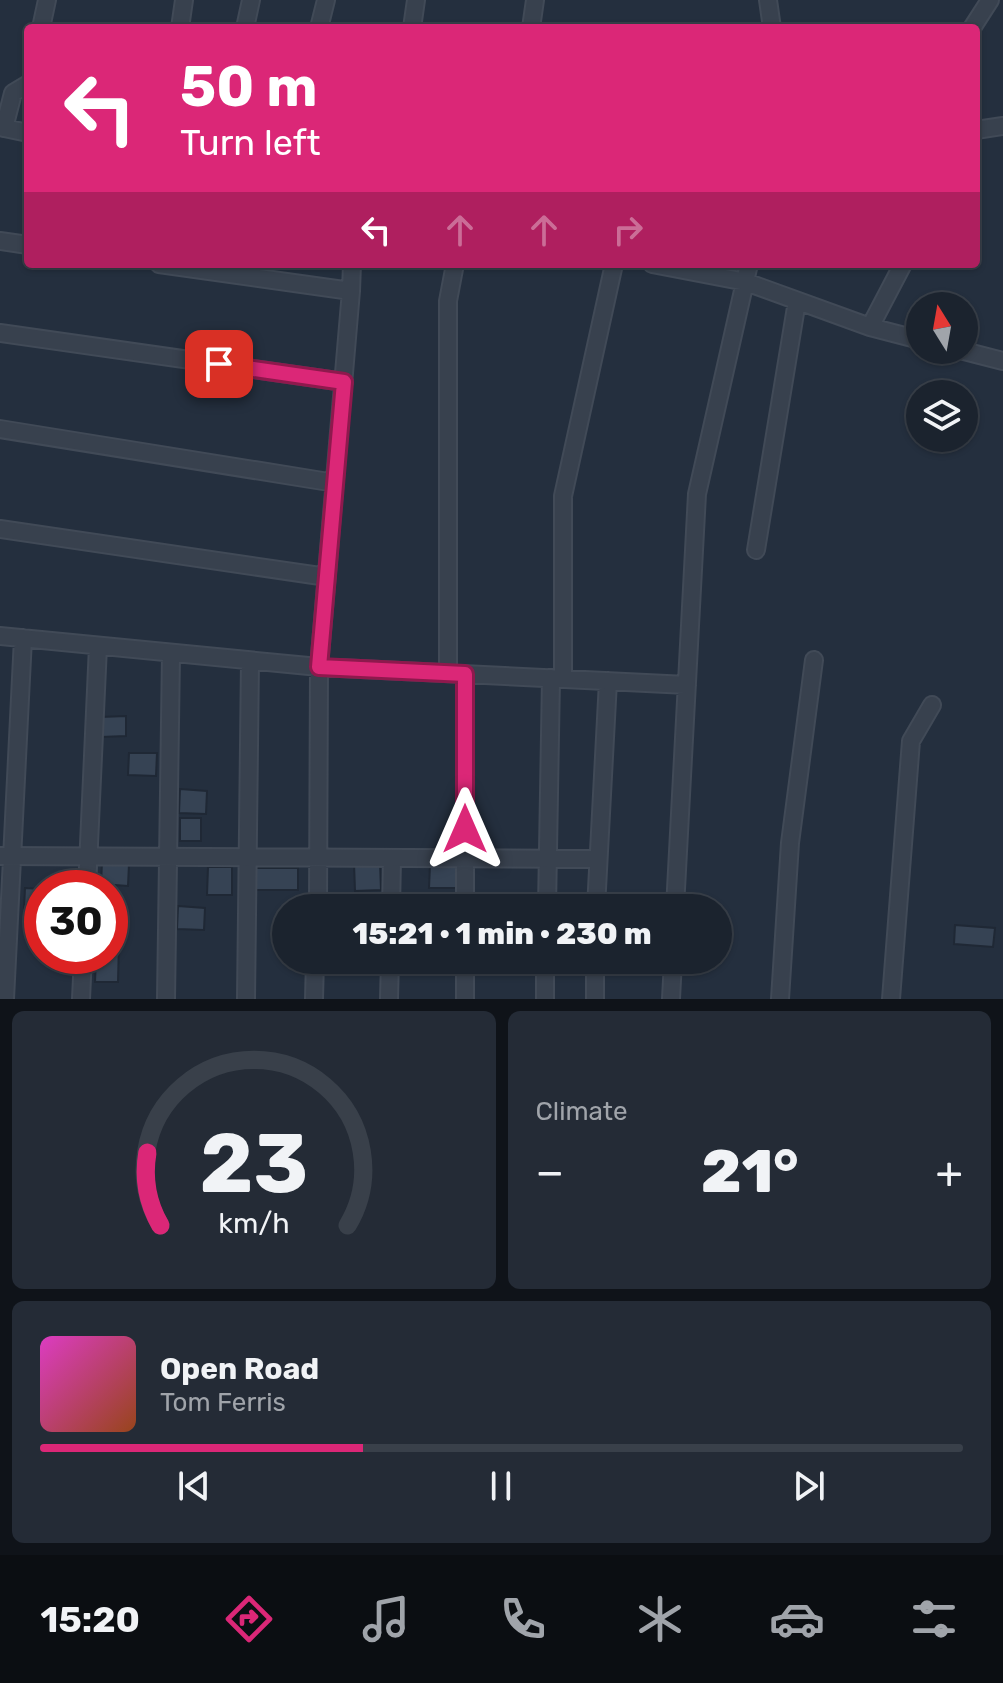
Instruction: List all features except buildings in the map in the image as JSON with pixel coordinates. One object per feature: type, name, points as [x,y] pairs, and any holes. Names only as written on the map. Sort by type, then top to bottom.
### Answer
[{"type":"street","points":[[42,24],[47,0]]},
{"type":"street","points":[[181,24],[184,0]]},
{"type":"street","points":[[246,24],[251,0]]},
{"type":"street","points":[[320,24],[326,0]]},
{"type":"street","points":[[413,24],[416,0]]},
{"type":"street","points":[[532,24],[535,0]]},
{"type":"street","points":[[768,0],[771,24]]},
{"type":"street","points":[[975,24],[990,0]]},
{"type":"street","points":[[24,86],[13,93],[2,127],[24,132]]},
{"type":"street","points":[[980,129],[1003,126]]},
{"type":"street","points":[[0,241],[24,244]]},
{"type":"street","points":[[187,268],[351,291]]},
{"type":"street","points":[[319,894],[319,667],[352,268]]},
{"type":"street","points":[[454,268],[448,301],[465,894]]},
{"type":"street","points":[[547,894],[563,496],[613,268]]},
{"type":"street","points":[[673,268],[746,282],[870,327],[906,336]]},
{"type":"street","points":[[676,894],[697,494],[748,268]]},
{"type":"street","points":[[870,327],[901,268]]},
{"type":"street","points":[[756,550],[797,301]]},
{"type":"street","points":[[0,333],[344,382]]},
{"type":"street","points":[[978,355],[1003,361]]},
{"type":"street","points":[[0,429],[335,483]]},
{"type":"street","points":[[0,529],[327,577]]},
{"type":"street","points":[[0,636],[319,667],[687,685]]},
{"type":"street","points":[[5,999],[7,856],[23,638]]},
{"type":"street","points":[[88,870],[98,646]]},
{"type":"street","points":[[166,999],[171,654]]},
{"type":"street","points":[[780,999],[790,843],[814,660]]},
{"type":"street","points":[[246,999],[245,858],[250,661]]},
{"type":"street","points":[[597,894],[608,681]]},
{"type":"street","points":[[891,999],[911,741],[932,705]]},
{"type":"street","points":[[7,856],[598,859]]},
{"type":"street","points":[[391,894],[392,859]]},
{"type":"street","points":[[81,999],[82,974]]},
{"type":"street","points":[[314,999],[315,974]]},
{"type":"street","points":[[389,999],[390,974]]},
{"type":"street","points":[[465,974],[465,999]]},
{"type":"street","points":[[545,974],[545,999]]},
{"type":"street","points":[[595,974],[595,999]]},
{"type":"street","points":[[671,999],[672,974]]},
{"type":"route","points":[[219,364],[344,382],[319,667],[465,674],[465,829]]}]
